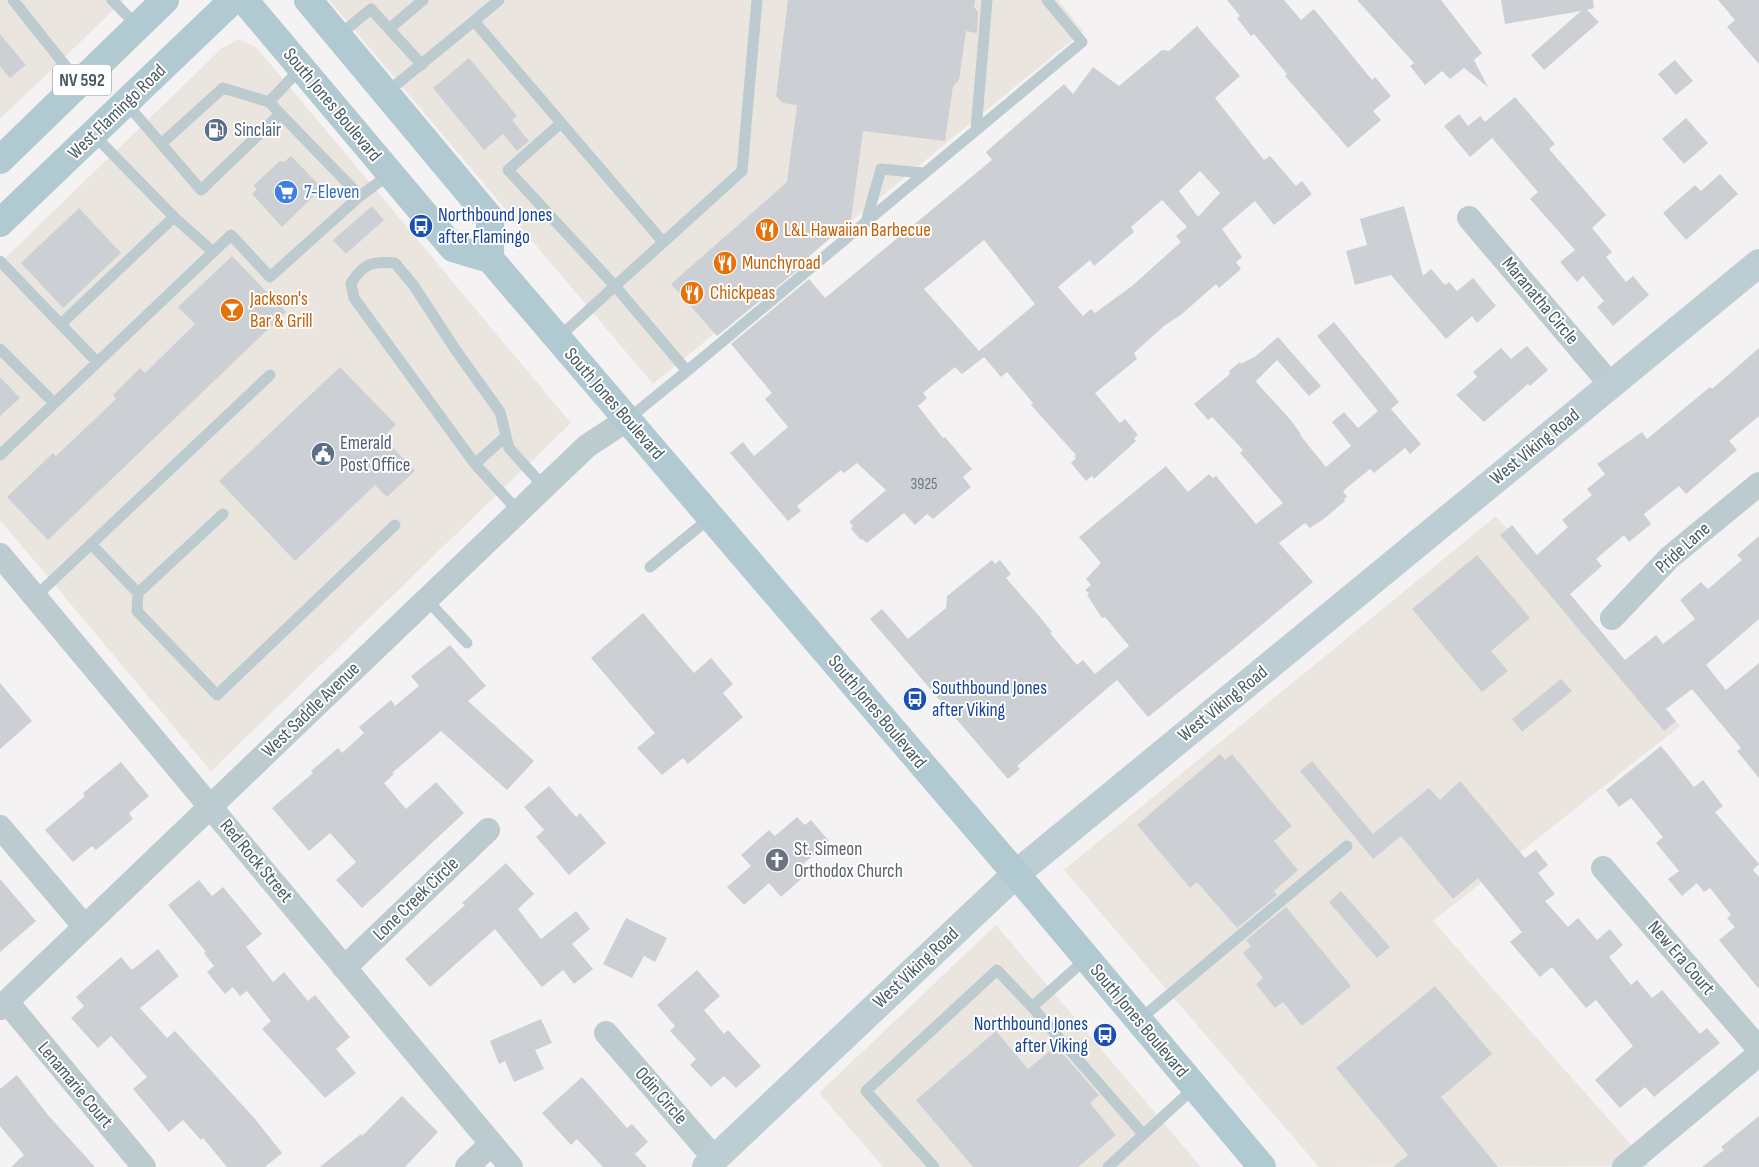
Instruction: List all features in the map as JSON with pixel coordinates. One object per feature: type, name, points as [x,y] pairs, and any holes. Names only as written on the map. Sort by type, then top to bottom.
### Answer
[{"type":"main road","name":"NV 592","points":[[0,160],[164,0]]},
{"type":"main road","name":"West Flamingo Road","points":[[0,222],[233,0]]},
{"type":"main road","name":"South Jones Boulevard","points":[[244,0],[453,248],[490,259],[1016,874],[1262,1167]]},
{"type":"main road","points":[[308,0],[490,218],[490,259]]},
{"type":"street","name":"Maranatha Circle","points":[[1469,218],[1611,385]]},
{"type":"street","name":"West Viking Road","points":[[710,1163],[1016,874],[1759,263]]},
{"type":"street","name":"West Saddle Avenue","points":[[3,1005],[587,446],[628,419]]},
{"type":"street","name":"Pride Lane","points":[[1612,618],[1668,558],[1759,484]]},
{"type":"street","name":"Red Rock Street","points":[[0,555],[511,1167]]},
{"type":"street","points":[[0,827],[85,927]]},
{"type":"street","name":"Lone Creek Circle","points":[[344,968],[488,830]]},
{"type":"street","name":"New Era Court","points":[[1603,868],[1759,1049]]},
{"type":"street","name":"Lenamarie Court","points":[[3,1005],[144,1167]]},
{"type":"street","name":"Odin Circle","points":[[606,1033],[710,1163]]},
{"type":"street","points":[[1624,1167],[1759,1054]]},
{"type":"street","points":[[467,1167],[492,1144]]},
{"type":"lane","points":[[13,0],[79,83]]},
{"type":"lane","points":[[112,0],[137,26]]},
{"type":"lane","points":[[389,29],[423,0]]},
{"type":"lane","points":[[386,94],[499,0]]},
{"type":"lane","points":[[558,338],[742,172],[757,0]]},
{"type":"lane","points":[[976,130],[987,0]]},
{"type":"lane","points":[[628,419],[1082,42],[1047,0]]},
{"type":"lane","points":[[338,36],[372,4],[389,29],[422,65]]},
{"type":"lane","points":[[474,21],[663,242]]},
{"type":"lane","points":[[269,102],[301,68]]},
{"type":"lane","points":[[161,144],[223,88],[269,102],[360,196]]},
{"type":"lane","points":[[126,103],[201,190],[280,114]]},
{"type":"lane","points":[[561,123],[508,170],[615,286],[687,371]]},
{"type":"lane","points":[[94,134],[174,216],[213,252]]},
{"type":"lane","points":[[866,222],[881,169],[924,173]]},
{"type":"lane","points":[[0,455],[231,234],[270,278],[360,196],[390,174]]},
{"type":"lane","points":[[61,324],[174,216]]},
{"type":"lane","points":[[0,261],[97,362]]},
{"type":"lane","points":[[519,512],[475,464],[354,298],[351,283],[360,269],[377,261],[395,263],[414,286],[455,349],[500,412],[509,448],[544,487]]},
{"type":"lane","points":[[0,349],[54,403]]},
{"type":"lane","points":[[35,597],[270,375]]},
{"type":"lane","points":[[475,464],[506,436]]},
{"type":"lane","points":[[223,514],[138,593],[137,611],[217,695],[394,525]]},
{"type":"lane","points":[[650,568],[712,517]]},
{"type":"lane","points":[[91,544],[138,593]]},
{"type":"lane","points":[[427,600],[467,643]]},
{"type":"lane","points":[[1139,1020],[1347,846]]},
{"type":"lane","points":[[1032,1007],[1087,958]]},
{"type":"lane","points":[[934,1167],[866,1091],[997,970],[1032,1007],[1143,1134]]},
{"type":"lane","points":[[1108,1167],[1195,1087]]},
{"type":"shaded area","points":[[0,0],[124,0],[0,119]]},
{"type":"shaded area","points":[[329,0],[1058,0],[1083,31],[653,384]]},
{"type":"shaded area","points":[[239,39],[257,48],[571,423],[211,771],[0,520],[0,263],[222,48]]},
{"type":"shaded area","points":[[1496,516],[1680,726],[1433,921],[1650,1166],[1319,1167],[1064,870]]},
{"type":"shaded area","points":[[996,925],[1201,1167],[883,1167],[819,1093]]},
{"type":"building","points":[[788,0],[975,0],[974,7],[978,12],[977,33],[966,31],[959,80],[953,86],[945,141],[863,131],[851,220],[798,266],[800,268],[717,336],[671,284],[787,182],[797,105],[782,103],[776,96]]},
{"type":"building","points":[[1227,0],[1284,0],[1301,20],[1314,9],[1372,80],[1375,77],[1391,96],[1373,111],[1381,120],[1348,148],[1285,76],[1287,74],[1254,34],[1251,36],[1237,18],[1240,16]]},
{"type":"building","points":[[1357,0],[1441,0],[1482,53],[1474,60],[1488,87],[1464,68],[1450,79],[1442,71],[1425,85],[1410,66],[1414,63]]},
{"type":"building","points":[[1501,0],[1593,0],[1594,8],[1587,10],[1599,22],[1544,70],[1531,55],[1581,11],[1505,24]]},
{"type":"building","points":[[1718,0],[1759,0],[1759,64],[1727,27],[1735,20]]},
{"type":"building","points":[[1197,26],[1240,76],[1215,98],[1264,160],[1270,156],[1296,186],[1302,181],[1312,194],[1274,225],[1255,201],[1222,229],[1242,257],[1236,262],[1241,269],[1219,288],[1216,284],[1182,314],[1164,326],[1134,353],[1137,359],[1095,393],[1120,423],[1125,419],[1138,435],[1134,438],[1136,441],[1094,479],[1092,476],[1086,481],[1071,463],[1076,458],[1074,456],[1076,455],[1031,405],[1033,403],[1007,372],[1001,377],[984,357],[962,374],[955,367],[923,393],[927,398],[918,406],[943,438],[945,437],[972,469],[963,477],[971,487],[933,519],[927,514],[915,525],[904,513],[867,543],[861,540],[851,529],[853,526],[849,522],[886,490],[857,463],[844,473],[841,470],[797,506],[801,511],[788,521],[730,453],[743,442],[754,456],[788,427],[765,399],[772,393],[731,344],[809,279],[825,298],[992,160],[986,152],[1064,84],[1073,94],[1093,67],[1119,86],[1162,50],[1169,51]],"holes":[[[1200,171],[1220,193],[1198,217],[1179,191]],[[1162,200],[1187,227],[1176,236],[1181,242],[1132,286],[1095,313],[1091,309],[1083,316],[1058,287],[1090,260],[1094,266],[1134,232],[1131,227]],[[984,240],[1035,304],[979,351],[924,289]]]},
{"type":"building","points":[[0,34],[26,65],[10,78],[0,66]]},
{"type":"building","points":[[469,58],[517,116],[512,120],[529,141],[517,151],[503,134],[484,150],[433,88]]},
{"type":"building","points":[[1675,60],[1693,81],[1676,95],[1658,74]]},
{"type":"building","points":[[1515,97],[1555,144],[1549,149],[1606,215],[1592,228],[1612,252],[1606,257],[1626,282],[1633,276],[1649,295],[1613,326],[1597,307],[1604,301],[1583,276],[1577,282],[1560,262],[1575,250],[1530,199],[1538,192],[1492,138],[1470,157],[1444,126],[1459,114],[1468,126],[1480,116],[1485,122]]},
{"type":"building","points":[[1686,118],[1708,143],[1684,164],[1662,139]]},
{"type":"building","name":"7-Eleven","points":[[291,156],[322,188],[282,227],[252,194],[257,189],[253,186],[280,161],[284,162]]},
{"type":"building","points":[[1720,174],[1738,194],[1686,240],[1663,213],[1695,185],[1701,191]]},
{"type":"building","points":[[372,206],[384,220],[346,254],[333,240]]},
{"type":"building","points":[[1404,206],[1423,276],[1431,269],[1445,285],[1449,282],[1457,291],[1473,278],[1496,306],[1477,323],[1472,316],[1446,339],[1391,275],[1355,285],[1346,251],[1367,245],[1360,219]]},
{"type":"building","points":[[79,208],[121,253],[63,308],[21,263]]},
{"type":"building","points":[[232,256],[286,312],[48,540],[7,497],[53,453],[56,456],[116,399],[113,395],[140,368],[145,373],[195,324],[178,307]]},
{"type":"building","points":[[1334,322],[1399,402],[1391,409],[1421,444],[1410,454],[1405,448],[1374,473],[1370,469],[1343,491],[1347,497],[1344,499],[1345,501],[1325,518],[1310,528],[1305,523],[1279,543],[1313,582],[1229,652],[1148,717],[1117,680],[1017,766],[1020,769],[1008,779],[870,619],[882,609],[908,639],[946,608],[947,596],[992,560],[995,564],[1000,560],[1011,574],[1006,578],[1052,632],[1050,633],[1054,638],[1077,665],[1083,660],[1095,674],[1129,646],[1105,617],[1102,618],[1087,595],[1089,593],[1085,590],[1091,585],[1086,579],[1101,563],[1079,537],[1166,466],[1188,492],[1209,474],[1213,478],[1216,476],[1256,524],[1283,503],[1240,453],[1243,450],[1212,417],[1208,420],[1194,404],[1230,374],[1229,371],[1240,362],[1241,364],[1256,356],[1278,337],[1321,386],[1309,396],[1277,360],[1256,381],[1257,383],[1289,418],[1326,467],[1351,446],[1332,422],[1344,412],[1358,428],[1378,411],[1317,336]]},
{"type":"building","points":[[1527,346],[1548,370],[1530,386],[1528,384],[1484,422],[1456,395],[1477,377],[1473,372],[1501,348],[1511,359]]},
{"type":"building","points":[[1759,348],[1759,416],[1729,441],[1737,450],[1686,494],[1679,486],[1644,514],[1651,524],[1629,542],[1624,535],[1596,559],[1602,566],[1570,594],[1625,660],[1656,635],[1663,644],[1695,619],[1680,600],[1701,582],[1708,589],[1742,560],[1737,555],[1759,536],[1759,619],[1706,665],[1726,690],[1759,663],[1759,778],[1737,751],[1741,748],[1692,689],[1666,709],[1676,721],[1664,731],[1500,535],[1512,525],[1537,555],[1568,527],[1562,520],[1592,495],[1587,489],[1605,474],[1597,464],[1642,432],[1647,439],[1710,387],[1712,389]]},
{"type":"building","name":"Emerald Post Office","points":[[340,367],[396,425],[383,437],[415,471],[387,497],[375,485],[295,561],[219,481]]},
{"type":"building","points":[[0,377],[20,398],[0,416]]},
{"type":"building","points":[[1477,555],[1530,618],[1491,651],[1508,671],[1482,692],[1412,609]]},
{"type":"building","points":[[643,613],[694,673],[711,658],[733,684],[723,693],[743,717],[688,764],[683,758],[662,775],[637,748],[655,733],[591,658]]},
{"type":"building","points":[[450,645],[486,686],[468,701],[534,761],[507,790],[441,731],[392,773],[394,774],[384,783],[406,809],[436,782],[464,813],[362,908],[336,880],[356,862],[330,833],[309,851],[272,808],[313,773],[311,771],[338,748],[342,753],[364,733],[359,727],[391,700],[395,706],[419,686],[411,676]]},
{"type":"building","points":[[1561,679],[1572,691],[1522,732],[1512,719]]},
{"type":"building","points":[[0,683],[32,721],[0,749]]},
{"type":"building","points":[[1661,746],[1694,787],[1703,780],[1723,806],[1715,812],[1759,864],[1753,870],[1759,877],[1759,989],[1719,940],[1735,927],[1727,918],[1731,915],[1710,888],[1704,892],[1697,883],[1682,896],[1668,879],[1679,871],[1656,843],[1663,837],[1631,798],[1619,807],[1606,790]]},
{"type":"building","points":[[1220,754],[1225,760],[1232,754],[1292,826],[1274,841],[1298,870],[1274,891],[1277,895],[1237,928],[1197,882],[1190,888],[1137,825]]},
{"type":"building","points":[[1312,761],[1373,834],[1429,788],[1440,800],[1460,781],[1525,858],[1536,850],[1548,865],[1538,873],[1555,894],[1545,901],[1568,927],[1578,918],[1597,940],[1610,929],[1623,945],[1609,957],[1631,985],[1637,980],[1652,998],[1662,990],[1700,1034],[1707,1028],[1720,1043],[1654,1097],[1645,1087],[1620,1108],[1595,1080],[1633,1046],[1596,1000],[1586,1008],[1552,967],[1540,977],[1510,942],[1522,932],[1478,878],[1453,899],[1401,836],[1373,859],[1300,771]]},
{"type":"building","points":[[121,762],[149,796],[129,813],[133,819],[96,850],[92,846],[73,862],[45,830],[85,796],[83,793]]},
{"type":"building","points":[[549,786],[576,817],[580,813],[606,843],[569,875],[536,837],[544,830],[524,807]]},
{"type":"building","name":"St. Simeon Orthodox Church","points":[[797,817],[805,825],[811,820],[829,841],[801,866],[808,873],[781,897],[769,883],[744,905],[727,887],[751,866],[741,855],[769,830],[775,836]]},
{"type":"building","points":[[506,863],[534,894],[518,909],[541,939],[576,911],[590,929],[572,944],[593,969],[574,984],[563,970],[542,987],[495,929],[430,987],[405,959],[465,905],[462,903]]},
{"type":"building","points":[[0,879],[36,921],[0,952]]},
{"type":"building","points":[[199,880],[212,896],[223,887],[262,934],[246,947],[273,982],[284,972],[308,1001],[315,995],[350,1037],[336,1049],[356,1073],[325,1098],[262,1029],[271,1021],[247,991],[240,996],[233,987],[225,994],[207,972],[214,966],[204,953],[206,952],[168,905]]},
{"type":"building","points":[[1341,891],[1390,947],[1377,958],[1329,902]]},
{"type":"building","points":[[1286,907],[1351,986],[1302,1026],[1283,1002],[1275,1008],[1256,984],[1263,978],[1243,953],[1251,946],[1246,940]]},
{"type":"building","points":[[626,918],[667,938],[655,962],[644,956],[632,978],[603,964]]},
{"type":"building","points":[[158,949],[179,976],[140,1008],[167,1038],[175,1031],[255,1119],[282,1153],[265,1167],[227,1167],[203,1138],[201,1140],[183,1120],[169,1132],[133,1089],[147,1077],[111,1036],[98,1048],[71,1018],[84,1006],[76,997],[121,957],[132,970]]},
{"type":"building","points":[[697,970],[720,996],[704,1010],[724,1034],[728,1030],[761,1066],[736,1088],[724,1076],[711,1087],[690,1065],[696,1059],[670,1031],[675,1026],[657,1005]]},
{"type":"building","points":[[1435,986],[1492,1054],[1441,1097],[1498,1167],[1393,1167],[1408,1155],[1336,1068]]},
{"type":"building","points":[[541,1019],[552,1043],[535,1050],[544,1069],[514,1082],[505,1061],[499,1064],[490,1041]]},
{"type":"building","points":[[996,1031],[1028,1069],[1056,1046],[1099,1095],[1090,1103],[1116,1135],[1078,1167],[973,1167],[916,1100]]},
{"type":"building","points":[[17,1075],[48,1115],[95,1167],[11,1167],[24,1155],[0,1126],[0,1089]]},
{"type":"building","points":[[582,1077],[627,1128],[632,1124],[648,1142],[635,1154],[647,1167],[603,1167],[577,1139],[571,1145],[542,1113]]},
{"type":"building","points":[[402,1096],[438,1132],[405,1167],[320,1167],[361,1134],[362,1136]]},
{"type":"building","points":[[1759,1116],[1759,1167],[1702,1167],[1724,1150],[1721,1147]]},
{"type":"place","name":"Sinclair","points":[[216,130]]},
{"type":"place","name":"7-Eleven","points":[[286,192]]},
{"type":"place","name":"Northbound Jones after Flamingo","points":[[421,226]]},
{"type":"place","name":"L&L Hawaiian Barbecue","points":[[767,230]]},
{"type":"place","name":"Munchyroad","points":[[725,263]]},
{"type":"place","name":"Chickpeas","points":[[692,293]]},
{"type":"place","name":"Jackson's Bar & Grill","points":[[232,310]]},
{"type":"place","name":"Emerald Post Office","points":[[323,454]]},
{"type":"place","name":"Southbound Jones after Viking","points":[[915,699]]},
{"type":"place","name":"St. Simeon Orthodox Church","points":[[777,860]]},
{"type":"place","name":"Northbound Jones after Viking","points":[[1105,1035]]}]
